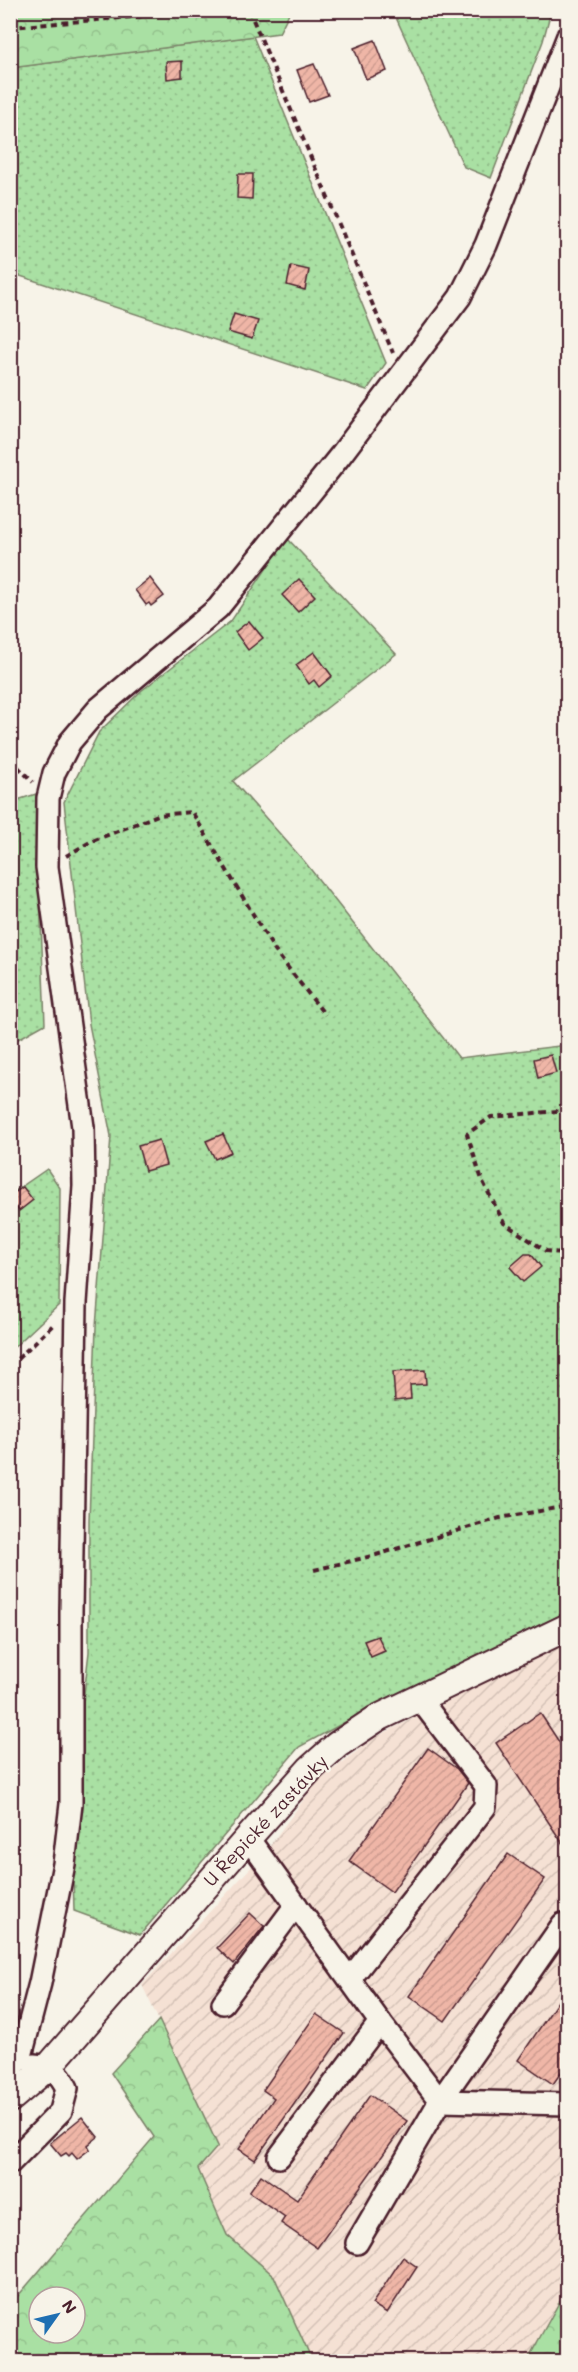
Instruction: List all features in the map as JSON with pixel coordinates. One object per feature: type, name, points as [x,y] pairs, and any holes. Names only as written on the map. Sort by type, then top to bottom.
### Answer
[{"type":"main road","name":"U Řepické zastávky","points":[[10,2099],[49,2066],[248,1838],[310,1769],[337,1745],[376,1719],[567,1627]]},
{"type":"street","points":[[10,2163],[61,2111],[67,2088],[60,2075],[49,2066],[16,2064],[40,1983],[64,1864],[71,1804],[71,1612],[76,1303],[84,1186],[83,1127],[47,867],[48,798],[54,773],[70,742],[98,710],[218,608],[340,456],[460,297],[486,245],[567,36]]},
{"type":"street","points":[[350,1979],[485,1807],[486,1786],[419,1698]]},
{"type":"street","points":[[248,1838],[380,2022],[440,2101]]},
{"type":"street","points":[[224,2003],[296,1905]]},
{"type":"street","points":[[357,2243],[440,2101],[563,1924]]},
{"type":"street","points":[[279,2157],[380,2022]]},
{"type":"street","points":[[440,2101],[567,2104]]},
{"type":"path","points":[[10,27],[218,10]]},
{"type":"path","points":[[249,10],[402,373]]},
{"type":"path","points":[[10,759],[48,798]]},
{"type":"path","points":[[47,867],[90,842],[158,815],[192,812],[275,951],[325,1015]]},
{"type":"path","points":[[567,1110],[491,1117],[467,1134],[482,1180],[504,1223],[546,1251],[567,1254]]},
{"type":"path","points":[[10,1366],[76,1303]]},
{"type":"path","points":[[314,1570],[500,1518],[567,1506]]},
{"type":"shaded area","points":[[567,1642],[567,2288],[527,2361],[312,2361],[274,2276],[227,2235],[198,2169],[218,2145],[142,1985],[265,1852],[316,1783],[374,1738]]},
{"type":"green space","points":[[10,11],[290,11],[279,33],[11,68]]},
{"type":"green space","points":[[393,11],[551,11],[543,41],[491,178],[464,167]]},
{"type":"green space","points":[[253,36],[386,363],[367,390],[11,273],[10,68]]},
{"type":"green space","points":[[287,538],[396,654],[233,781],[304,861],[459,1058],[567,1045],[567,1612],[382,1702],[299,1747],[140,1935],[74,1911],[71,1804],[89,1652],[89,1520],[96,1327],[111,1136],[89,1024],[64,802],[99,732],[141,691],[231,621]]},
{"type":"green space","points":[[36,794],[45,1024],[11,1043],[11,802]]},
{"type":"green space","points":[[47,1169],[60,1188],[59,1305],[11,1350],[11,1194]]},
{"type":"green space","points":[[159,2020],[218,2146],[198,2169],[227,2235],[274,2276],[312,2361],[11,2361],[11,2304],[27,2285],[27,2345],[87,2345],[87,2285],[27,2285],[154,2137],[111,2073]]},
{"type":"green space","points":[[567,2288],[567,2361],[527,2361]]},
{"type":"building","points":[[375,40],[387,71],[366,79],[354,48]]},
{"type":"building","points":[[182,61],[182,77],[167,79],[166,62]]},
{"type":"building","points":[[314,64],[328,95],[309,102],[297,70]]},
{"type":"building","points":[[238,174],[253,174],[252,199],[237,198]]},
{"type":"building","points":[[291,266],[309,270],[305,290],[287,285]]},
{"type":"building","points":[[234,314],[258,321],[252,339],[228,332]]},
{"type":"building","points":[[150,578],[164,596],[151,606],[149,603],[146,605],[135,590]]},
{"type":"building","points":[[299,579],[315,596],[298,612],[282,595]]},
{"type":"building","points":[[249,621],[263,638],[248,650],[235,632]]},
{"type":"building","points":[[314,652],[332,676],[319,687],[314,680],[309,684],[296,665]]},
{"type":"building","points":[[551,1055],[556,1073],[538,1078],[534,1059]]},
{"type":"building","points":[[223,1134],[231,1152],[215,1159],[206,1141]]},
{"type":"building","points":[[159,1140],[166,1165],[145,1171],[138,1146]]},
{"type":"building","points":[[23,1187],[33,1200],[19,1211],[10,1200],[10,1196]]},
{"type":"building","points":[[525,1254],[531,1254],[541,1267],[523,1282],[510,1267]]},
{"type":"building","points":[[425,1370],[426,1384],[410,1385],[411,1399],[395,1401],[393,1372]]},
{"type":"building","points":[[378,1636],[385,1651],[371,1657],[364,1641]]},
{"type":"building","points":[[540,1713],[567,1754],[567,1850],[496,1743]]},
{"type":"building","points":[[428,1748],[457,1769],[468,1783],[392,1892],[349,1861]]},
{"type":"building","points":[[508,1854],[545,1879],[445,2021],[409,1996]]},
{"type":"building","points":[[250,1913],[264,1926],[234,1964],[217,1948]]},
{"type":"building","points":[[567,1988],[567,2064],[553,2084],[518,2060]]},
{"type":"building","points":[[316,2014],[344,2033],[255,2160],[239,2149],[274,2098],[263,2090]]},
{"type":"building","points":[[370,2095],[407,2121],[317,2248],[281,2223],[285,2217],[249,2192],[261,2175],[297,2200]]},
{"type":"building","points":[[82,2117],[98,2137],[88,2145],[90,2149],[77,2159],[72,2153],[69,2156],[66,2153],[61,2156],[50,2143]]},
{"type":"building","points":[[403,2257],[417,2267],[387,2313],[372,2304]]}]
